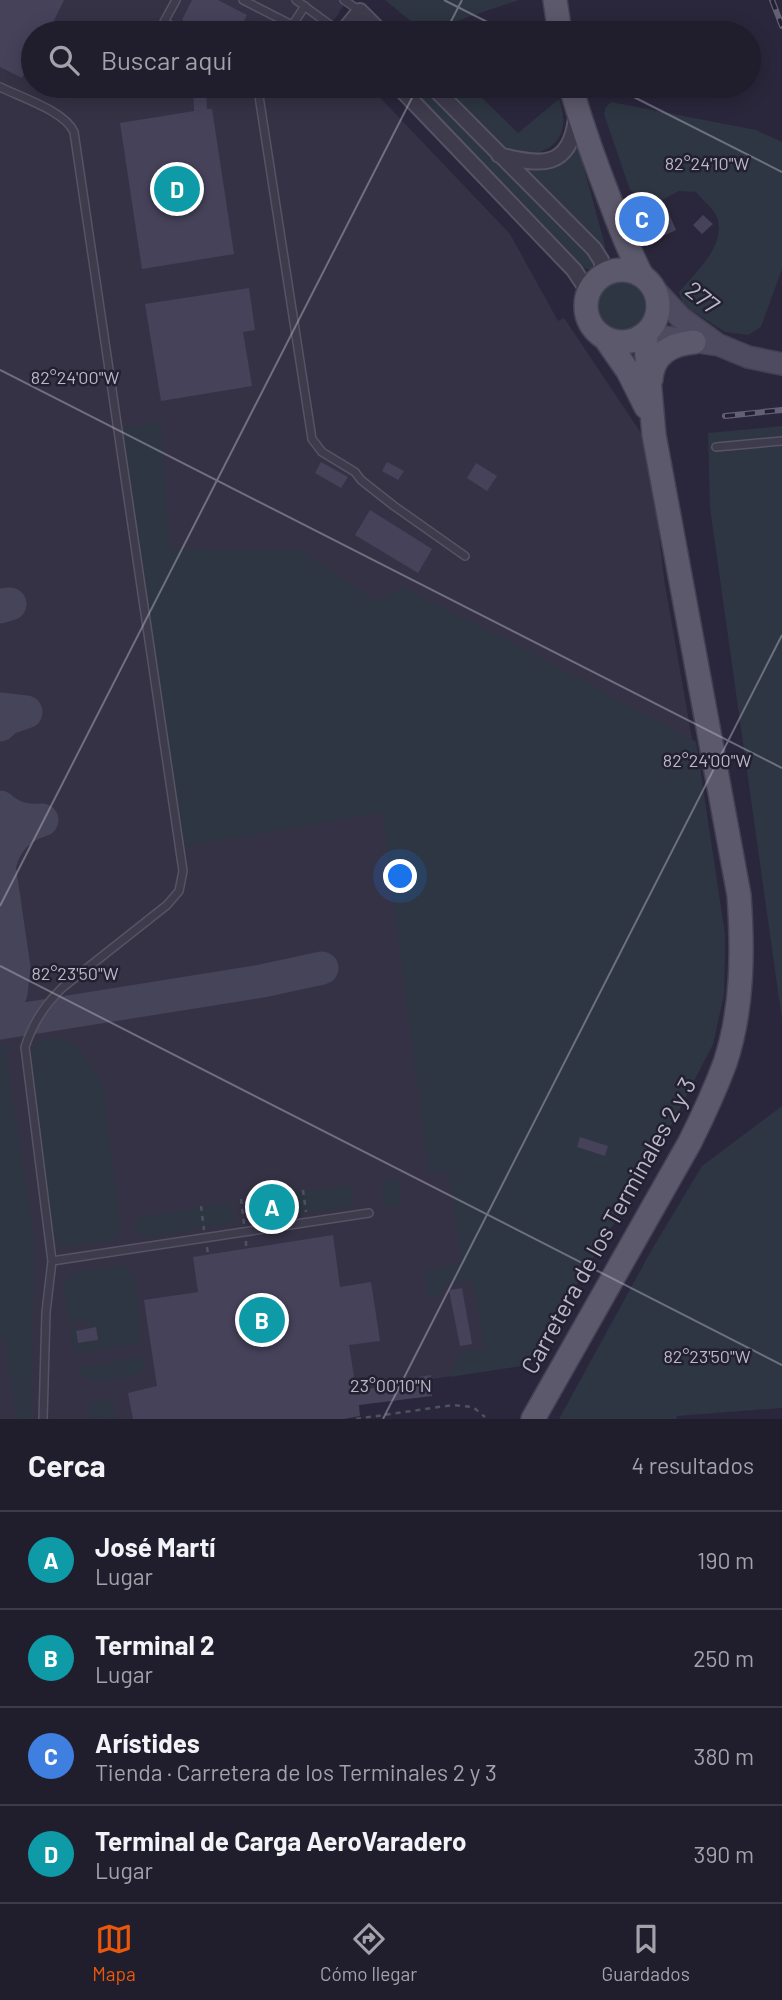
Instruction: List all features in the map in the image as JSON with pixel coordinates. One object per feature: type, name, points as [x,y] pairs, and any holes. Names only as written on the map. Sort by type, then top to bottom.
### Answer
[{"type":"main road","points":[[555,0],[558,21]]},
{"type":"main road","points":[[574,98],[600,176],[632,256],[648,283],[657,299],[657,314],[645,334],[630,341],[613,341],[595,330],[588,320],[586,307],[588,291],[597,278],[607,272],[626,270],[648,283]]},
{"type":"main road","points":[[600,176],[613,251],[607,272]]},
{"type":"main road","name":"Carretera de los Terminales 2 y 3","points":[[645,334],[654,435]]},
{"type":"main road","name":"Carretera de los Terminales 2 y 3","points":[[533,1419],[710,1103],[726,1060],[736,1013],[741,961],[739,895],[654,435],[644,400],[605,338]]},
{"type":"main road","points":[[650,386],[654,363],[660,356],[672,346],[694,342]]},
{"type":"street","points":[[351,21],[360,11],[370,21]]},
{"type":"street","points":[[410,98],[575,270],[588,291]]},
{"type":"street","points":[[444,98],[594,249],[607,272]]},
{"type":"street","points":[[499,155],[530,163],[550,162],[566,150],[574,134],[577,109]]},
{"type":"street","name":"277","points":[[648,283],[680,317],[719,345],[748,357],[782,364]]},
{"type":"street","name":"277","points":[[645,334],[719,345]]},
{"type":"lane","points":[[165,21],[176,0]]},
{"type":"lane","points":[[243,0],[284,21]]},
{"type":"lane","points":[[296,0],[325,21]]},
{"type":"lane","points":[[344,0],[360,11]]},
{"type":"lane","points":[[295,21],[305,6]]},
{"type":"lane","points":[[0,87],[21,97]]},
{"type":"lane","points":[[23,98],[60,116],[74,132],[183,871],[182,885],[174,898],[48,1002],[31,1028],[25,1047],[52,1261],[46,1312],[43,1419]]},
{"type":"lane","points":[[260,98],[312,439],[322,452],[355,472],[394,506],[465,556]]},
{"type":"lane","points":[[716,446],[782,441]]},
{"type":"lane","points":[[52,1261],[369,1213]]},
{"type":"path","points":[[356,1419],[453,1405],[473,1407],[485,1417]]},
{"type":"shaded area","points":[[0,0],[347,0],[334,21],[21,21],[21,98],[380,98],[510,234],[558,321],[564,318],[649,445],[664,579],[692,739],[696,742],[725,935],[724,994],[713,1044],[659,1149],[528,1365],[180,1419],[0,1419]]},
{"type":"shaded area","points":[[385,0],[519,0],[457,21],[411,21]]},
{"type":"shaded area","points":[[417,98],[437,98],[592,257],[596,263],[592,270],[582,268]]},
{"type":"shaded area","points":[[451,98],[482,98],[518,133],[559,99],[563,115],[562,129],[558,140],[549,148],[526,154],[497,146]]},
{"type":"shaded area","points":[[611,102],[756,130],[782,142],[782,269],[761,327],[748,335],[725,332],[683,305],[679,292],[708,258],[718,238],[717,217],[696,192],[679,191],[658,202],[643,199],[630,190],[604,114]]},
{"type":"shaded area","points":[[576,139],[606,249],[518,167],[538,170],[546,168],[558,161]]},
{"type":"shaded area","points":[[619,281],[629,283],[637,289],[643,297],[643,317],[637,325],[629,331],[619,333],[609,331],[601,325],[595,317],[593,307],[595,297],[601,289],[609,283]]},
{"type":"shaded area","points":[[161,422],[170,549],[299,550],[376,601],[402,587],[523,648],[696,742],[725,935],[724,994],[713,1044],[659,1149],[528,1365],[450,1377],[460,1352],[484,1348],[473,1280],[442,1284],[443,1294],[429,1300],[424,1273],[462,1262],[448,1171],[429,1173],[382,813],[181,847],[121,429]]},
{"type":"shaded area","points":[[782,426],[782,1020],[710,508],[708,433]]},
{"type":"shaded area","points":[[57,1038],[82,1052],[103,1084],[121,1229],[120,1234],[118,1231],[114,1233],[114,1237],[118,1238],[114,1241],[64,1247],[57,1243],[53,1232],[31,1053],[37,1043]]},
{"type":"shaded area","points":[[11,1044],[6,1053],[34,1235],[31,1419],[17,1419],[5,1340],[0,1339],[0,1046]]},
{"type":"shaded area","points":[[782,1106],[782,1408],[677,1416],[676,1419],[559,1419],[651,1251],[702,1166]]},
{"type":"shaded area","points":[[399,1178],[402,1204],[390,1208],[385,1204],[381,1180]]},
{"type":"shaded area","points":[[352,1185],[353,1206],[258,1220],[248,1211],[248,1205],[254,1199]]},
{"type":"shaded area","points":[[228,1203],[232,1205],[235,1216],[227,1224],[146,1238],[134,1227],[141,1217]]},
{"type":"shaded area","points":[[122,1265],[134,1276],[142,1343],[75,1353],[69,1328],[77,1327],[78,1344],[99,1340],[97,1327],[88,1328],[87,1319],[69,1323],[63,1288],[65,1279],[77,1271]]},
{"type":"shaded area","points":[[143,1356],[145,1366],[138,1374],[112,1379],[88,1379],[76,1368]]},
{"type":"shaded area","points":[[113,1399],[116,1419],[108,1419],[106,1416],[91,1419],[88,1409],[93,1402]]},
{"type":"building","points":[[0,0],[64,0],[54,21],[21,21],[21,78],[0,67]]},
{"type":"building","points":[[192,0],[218,0],[247,15],[244,21],[182,20]]},
{"type":"building","points":[[193,98],[206,98],[207,109],[212,109],[234,254],[142,269],[120,123],[194,111]]},
{"type":"building","points":[[703,215],[713,224],[702,234],[693,225]]},
{"type":"building","points":[[670,216],[676,230],[661,237],[655,222]]},
{"type":"building","points":[[249,288],[255,330],[243,332],[252,386],[161,401],[145,304]]},
{"type":"building","points":[[321,462],[348,477],[341,488],[315,473]]},
{"type":"building","points":[[387,462],[404,471],[398,480],[382,471]]},
{"type":"building","points":[[476,463],[497,476],[487,491],[467,478]]},
{"type":"building","points":[[370,510],[432,549],[418,573],[355,535]]},
{"type":"building","points":[[580,1137],[608,1146],[605,1156],[577,1147]]},
{"type":"building","points":[[333,1235],[340,1287],[371,1282],[380,1341],[349,1345],[356,1390],[419,1382],[418,1377],[431,1375],[432,1396],[359,1405],[360,1416],[344,1419],[133,1419],[128,1393],[157,1386],[144,1300],[198,1292],[193,1257]]},
{"type":"building","points":[[462,1288],[472,1344],[460,1346],[449,1290]]},
{"type":"building","points":[[96,1327],[98,1340],[78,1343],[76,1331]]},
{"type":"taxiway","points":[[0,605],[10,604],[0,607]]},
{"type":"taxiway","points":[[0,709],[26,712],[6,719],[0,725]]},
{"type":"taxiway","points":[[0,807],[19,818],[42,820],[15,835],[6,847],[0,863]]},
{"type":"taxiway","points":[[0,872],[14,968],[11,993],[0,1010]]},
{"type":"taxiway","points":[[0,1023],[262,981],[322,968]]},
{"type":"railway","points":[[772,0],[782,26]]},
{"type":"railway","points":[[725,416],[782,410]]},
{"type":"place","name":"Terminal de Carga AeroVaradero","points":[[177,189]]},
{"type":"place","name":"Arístides","points":[[642,219]]},
{"type":"place","name":"José Martí","points":[[272,1207]]},
{"type":"place","name":"Terminal 2","points":[[262,1320]]}]
